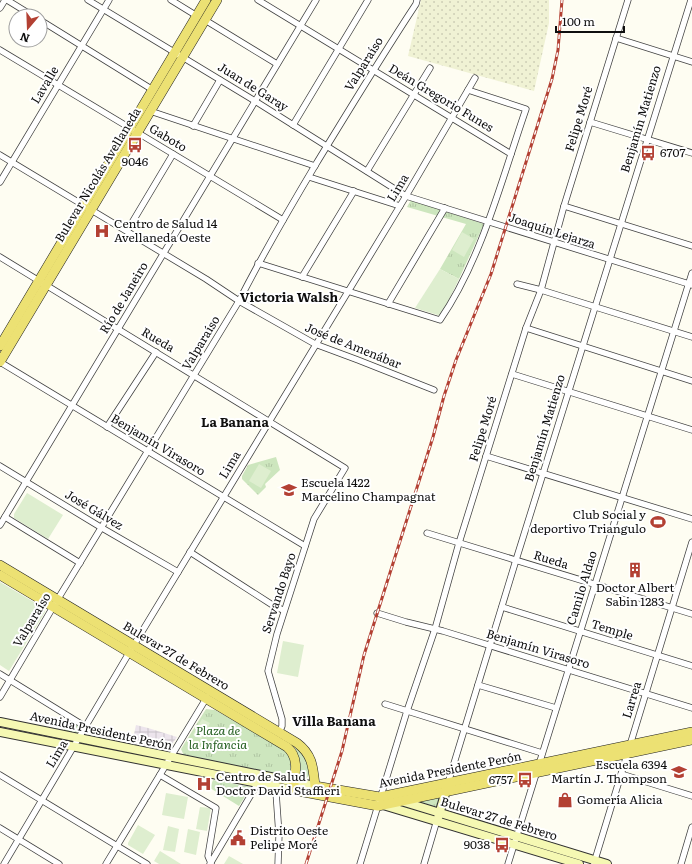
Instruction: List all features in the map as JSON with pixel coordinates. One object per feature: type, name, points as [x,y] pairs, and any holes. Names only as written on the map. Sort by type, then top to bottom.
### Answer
[{"type":"main road","name":"Bulevar Nicolás Avellaneda","points":[[201,18],[206,0]]},
{"type":"main road","name":"Bulevar Nicolás Avellaneda","points":[[134,130],[150,111],[179,55],[201,18],[217,0]]},
{"type":"main road","name":"Bulevar Nicolás Avellaneda","points":[[0,362],[43,283],[134,130],[153,90],[179,55]]},
{"type":"main road","name":"Bulevar Nicolás Avellaneda","points":[[0,346],[43,283]]},
{"type":"main road","name":"Bulevar 27 de Febrero","points":[[0,565],[55,603],[208,695],[287,747],[292,751],[295,757],[296,764],[294,786]]},
{"type":"main road","name":"Bulevar 27 de Febrero","points":[[0,575],[55,603]]},
{"type":"main road","name":"Bulevar 27 de Febrero","points":[[208,695],[304,748],[311,761],[315,786]]},
{"type":"main road","name":"Avenida Presidente Perón","points":[[0,722],[263,776],[275,782],[294,786],[381,801],[400,801],[447,788]]},
{"type":"main road","name":"Avenida Presidente Perón","points":[[0,732],[258,784],[275,782]]},
{"type":"main road","name":"Avenida Presidente Perón","points":[[628,750],[692,732]]},
{"type":"main road","name":"Avenida Presidente Perón","points":[[294,786],[315,786],[381,801],[628,750],[692,740]]},
{"type":"main road","name":"Benjamín Matienzo","points":[[438,817],[447,788]]},
{"type":"main road","name":"Bulevar 27 de Febrero","points":[[381,801],[515,840],[594,862],[607,864]]},
{"type":"main road","name":"Bulevar 27 de Febrero","points":[[400,801],[438,817]]},
{"type":"main road","name":"Bulevar 27 de Febrero","points":[[515,840],[579,864]]},
{"type":"street","points":[[0,8],[6,0],[20,8]]},
{"type":"street","name":"Juan de Garay","points":[[88,0],[255,101],[406,196]]},
{"type":"street","name":"Lavalle","points":[[0,182],[109,0]]},
{"type":"street","points":[[172,0],[277,64]]},
{"type":"street","name":"Deán Gregorio Funes","points":[[258,0],[267,2],[300,26],[511,154]]},
{"type":"street","name":"Río de Janeiro","points":[[0,525],[316,0]]},
{"type":"street","points":[[293,125],[368,0]]},
{"type":"street","name":"Valparaíso","points":[[0,697],[55,603],[239,301],[258,263],[315,166],[373,70],[416,4],[417,0]]},
{"type":"street","name":"Felipe Moré","points":[[360,864],[381,801],[407,710],[435,629],[459,543],[526,328],[541,290],[564,206],[628,0]]},
{"type":"street","name":"Benjamín Matienzo","points":[[447,788],[516,560],[691,0]]},
{"type":"street","points":[[48,25],[153,90]]},
{"type":"street","points":[[616,38],[692,62]]},
{"type":"street","name":"Gaboto","points":[[0,50],[283,220]]},
{"type":"street","points":[[367,171],[430,68]]},
{"type":"street","name":"Lima","points":[[4,864],[315,344],[406,196],[475,78]]},
{"type":"street","points":[[193,126],[220,80]]},
{"type":"street","points":[[258,263],[440,320],[473,259],[488,222],[526,109],[468,90]]},
{"type":"street","points":[[150,111],[315,166]]},
{"type":"street","points":[[590,122],[692,153]]},
{"type":"street","points":[[127,231],[173,154]]},
{"type":"street","name":"José de Amenábar","points":[[0,155],[164,253],[239,301],[315,344],[434,390]]},
{"type":"street","points":[[309,177],[400,206]]},
{"type":"street","points":[[302,277],[354,191]]},
{"type":"street","name":"Joaquín Lejarza","points":[[406,196],[690,285]]},
{"type":"street","points":[[564,206],[692,246]]},
{"type":"street","points":[[388,304],[446,208]]},
{"type":"street","name":"Rueda","points":[[0,257],[345,468]]},
{"type":"street","name":"Camilo Aldao","points":[[508,864],[661,371],[690,285],[692,273]]},
{"type":"street","points":[[517,284],[541,290],[692,337]]},
{"type":"street","points":[[526,328],[692,381]]},
{"type":"street","points":[[107,427],[156,352]]},
{"type":"street","name":"Benjamín Virasoro","points":[[0,362],[306,546]]},
{"type":"street","points":[[512,374],[692,430]]},
{"type":"street","points":[[486,456],[692,519]]},
{"type":"street","name":"José Gálvez","points":[[0,466],[178,572]]},
{"type":"street","name":"Servando Bayo","points":[[279,733],[282,726],[282,719],[268,671],[283,610],[314,519],[345,468]]},
{"type":"street","points":[[5,517],[80,563]]},
{"type":"street","name":"Rueda","points":[[427,533],[692,614]]},
{"type":"street","name":"Larrea","points":[[594,862],[692,542]]},
{"type":"street","points":[[190,552],[274,606],[283,610]]},
{"type":"street","name":"Temple","points":[[502,607],[692,666]]},
{"type":"street","name":"Benjamín Virasoro","points":[[377,613],[435,629],[692,708]]},
{"type":"street","points":[[0,674],[86,727]]},
{"type":"street","points":[[478,685],[556,708]]},
{"type":"street","points":[[106,864],[208,695]]},
{"type":"street","points":[[385,704],[542,753]]},
{"type":"street","points":[[621,774],[692,796]]},
{"type":"street","points":[[0,775],[147,864]]},
{"type":"street","points":[[160,775],[216,808],[208,856],[210,863]]},
{"type":"street","points":[[210,863],[263,776]]},
{"type":"street","points":[[275,782],[279,835],[278,864]]},
{"type":"street","name":"Benjamín Matienzo","points":[[424,864],[438,817]]},
{"type":"street","points":[[681,864],[692,827]]},
{"type":"street","points":[[0,828],[59,864]]},
{"type":"shaded area","points":[[136,725],[177,737],[168,750],[132,743]]},
{"type":"green space","points":[[421,0],[549,0],[549,23],[534,91],[408,56]]},
{"type":"green space","points":[[411,200],[484,224],[459,279],[440,269],[466,224],[407,207]]},
{"type":"green space","points":[[462,232],[474,239],[464,257],[452,250]]},
{"type":"green space","points":[[440,269],[459,279],[441,316],[415,308]]},
{"type":"green space","points":[[276,457],[280,470],[265,484],[266,487],[258,495],[242,479],[242,476],[248,465]]},
{"type":"green space","points":[[259,464],[271,471],[261,488],[249,481]]},
{"type":"green space","points":[[27,493],[63,515],[48,539],[14,518],[14,514]]},
{"type":"green space","points":[[0,582],[44,608],[45,612],[9,671],[0,665]]},
{"type":"green space","points":[[283,641],[304,645],[298,677],[277,673]]},
{"type":"green space","name":"Plaza de la Infancia","points":[[206,709],[215,710],[287,751],[289,754],[291,767],[290,777],[184,756],[181,749]]},
{"type":"green space","points":[[67,717],[81,727],[79,734],[63,733]]},
{"type":"green space","points":[[202,719],[210,723],[201,739],[193,735]]},
{"type":"green space","points":[[298,746],[304,754],[309,769],[307,778],[303,780],[298,771],[299,758],[295,749]]},
{"type":"green space","points":[[213,780],[251,787],[239,806],[210,788]]},
{"type":"green space","points":[[166,793],[188,797],[184,819],[162,815]]},
{"type":"green space","points":[[442,796],[438,807],[418,802]]},
{"type":"green space","points":[[200,807],[211,808],[207,831],[196,829]]},
{"type":"green space","points":[[138,825],[155,835],[143,854],[128,845]]},
{"type":"green space","points":[[168,826],[179,829],[175,852],[163,850]]},
{"type":"green space","points":[[188,829],[200,832],[196,855],[184,852]]},
{"type":"green space","points":[[160,851],[181,864],[159,864],[154,861]]},
{"type":"green space","points":[[229,856],[243,864],[224,864]]},
{"type":"railway","points":[[306,864],[342,751],[364,655],[433,437],[444,396],[456,360],[491,274],[552,79],[558,50],[562,0]]},
{"type":"place","name":"9046","points":[[135,145]]},
{"type":"place","name":"6707","points":[[648,153]]},
{"type":"place","name":"Centro de Salud 14 Avellaneda Oeste","points":[[102,231]]},
{"type":"place","name":"Escuela 1422 Marcelino Champagnat","points":[[289,490]]},
{"type":"place","name":"Club Social y deportivo Triangulo","points":[[658,522]]},
{"type":"place","name":"Doctor Albert Sabin 1283","points":[[635,570]]},
{"type":"place","name":"Escuela 6394 Martín J. Thompson","points":[[679,772]]},
{"type":"place","name":"6757","points":[[525,780]]},
{"type":"place","name":"Centro de Salud Doctor David Staffieri","points":[[204,784]]},
{"type":"place","name":"Gomería Alicia","points":[[565,800]]},
{"type":"place","name":"Distrito Oeste Pelipe Moré","points":[[238,838]]},
{"type":"place","name":"9038","points":[[502,845]]},
{"type":"district","name":"Victoria Walsh","points":[[289,297]]},
{"type":"district","name":"La Banana","points":[[235,422]]},
{"type":"district","name":"Villa Banana","points":[[334,721]]}]
